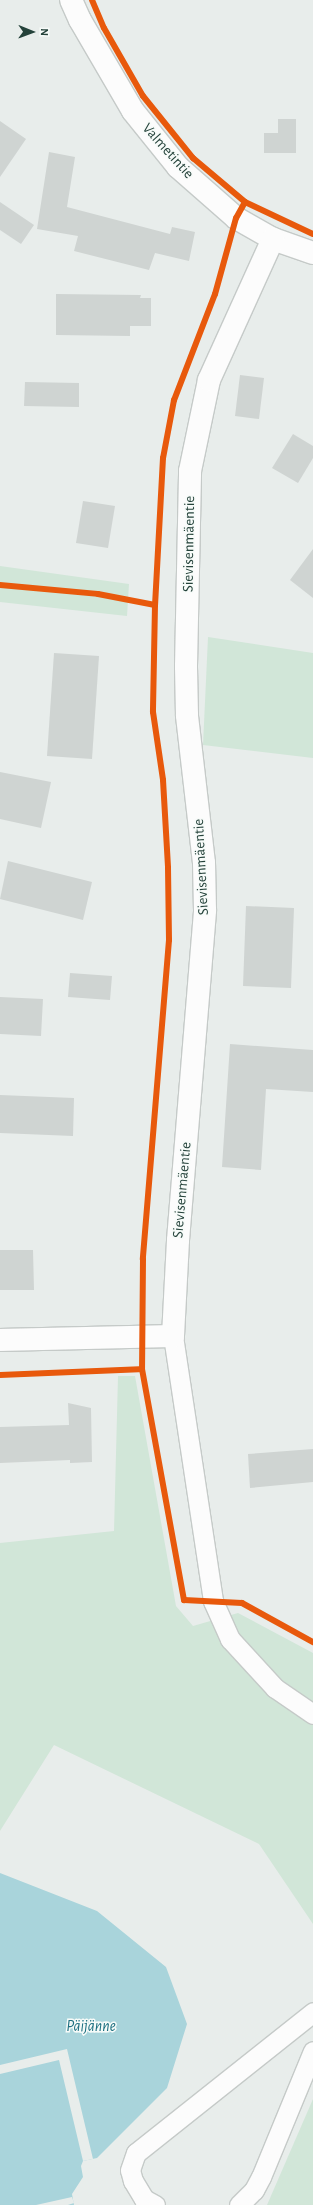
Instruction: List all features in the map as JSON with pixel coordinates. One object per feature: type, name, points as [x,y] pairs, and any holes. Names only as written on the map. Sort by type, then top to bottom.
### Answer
[{"type":"street","name":"Valmetintie","points":[[71,0],[80,20],[133,111],[178,167],[236,218],[273,239],[313,253]]},
{"type":"street","name":"Sievisenmäentie","points":[[173,1336],[178,1240],[205,910],[204,862],[187,708],[190,470],[209,380],[273,239]]},
{"type":"street","points":[[0,1340],[173,1336],[213,1601],[230,1639],[275,1688],[313,1714]]},
{"type":"street","points":[[154,2205],[144,2198],[133,2181],[130,2170],[136,2153],[313,2012]]},
{"type":"street","points":[[239,2205],[254,2190],[261,2177],[313,2051]]},
{"type":"green space","points":[[0,566],[129,584],[127,616],[0,602]]},
{"type":"green space","points":[[208,637],[313,653],[313,758],[203,745]]},
{"type":"green space","points":[[118,1376],[135,1376],[176,1606],[193,1626],[238,1613],[313,1653],[313,1924],[259,1844],[54,1745],[0,1831],[0,1543],[114,1531]]},
{"type":"green space","points":[[313,2099],[313,2205],[267,2205]]},
{"type":"water","name":"Päijänne","points":[[0,1873],[97,1911],[166,1967],[187,2024],[167,2088],[97,2158],[83,2161],[81,2166],[83,2177],[72,2194],[74,2205],[0,2205]]},
{"type":"pier","points":[[67,2049],[93,2159],[83,2161],[59,2060],[0,2074],[0,2065]]},
{"type":"pier","points":[[72,2197],[74,2203],[68,2205],[36,2205]]},
{"type":"building","points":[[278,119],[296,119],[296,153],[264,153],[264,133],[278,133]]},
{"type":"building","points":[[0,121],[26,139],[0,177]]},
{"type":"building","points":[[49,152],[75,157],[67,207],[170,234],[172,227],[195,232],[189,261],[155,253],[149,270],[74,251],[78,236],[37,229]]},
{"type":"building","points":[[0,202],[34,225],[21,244],[0,230]]},
{"type":"building","points":[[56,294],[141,295],[140,298],[151,298],[151,326],[130,326],[130,336],[56,335]]},
{"type":"building","points":[[240,375],[264,378],[259,419],[235,416]]},
{"type":"building","points":[[25,382],[79,383],[79,407],[24,406]]},
{"type":"building","points":[[293,434],[313,446],[313,458],[298,483],[272,468]]},
{"type":"building","points":[[83,501],[115,506],[108,548],[76,543]]},
{"type":"building","points":[[313,549],[313,598],[290,580]]},
{"type":"building","points":[[54,653],[99,656],[92,759],[47,756]]},
{"type":"building","points":[[0,772],[51,782],[41,828],[0,819]]},
{"type":"building","points":[[8,861],[92,882],[83,920],[0,899]]},
{"type":"building","points":[[246,906],[294,908],[291,988],[243,986]]},
{"type":"building","points":[[70,973],[112,976],[110,1000],[68,997]]},
{"type":"building","points":[[0,997],[43,999],[41,1036],[0,1034]]},
{"type":"building","points":[[230,1044],[313,1050],[313,1092],[266,1089],[261,1170],[222,1167]]},
{"type":"building","points":[[0,1095],[74,1098],[73,1136],[0,1133]]},
{"type":"building","points":[[0,1250],[33,1250],[34,1290],[0,1290]]},
{"type":"building","points":[[68,1403],[91,1408],[92,1462],[70,1463],[70,1460],[0,1463],[0,1427],[69,1425]]},
{"type":"building","points":[[313,1449],[313,1482],[250,1488],[248,1454]]},
{"type":"cycle path","points":[[92,0],[104,28],[143,96],[193,158],[245,202],[313,234]]},
{"type":"cycle path","points":[[245,202],[236,218],[215,294],[174,400],[163,458],[155,605],[153,712],[163,780],[168,868],[169,940],[143,1259],[142,1369],[184,1600],[242,1603],[313,1642]]},
{"type":"cycle path","points":[[0,585],[98,594],[155,605]]},
{"type":"cycle path","points":[[0,1375],[142,1369]]}]
